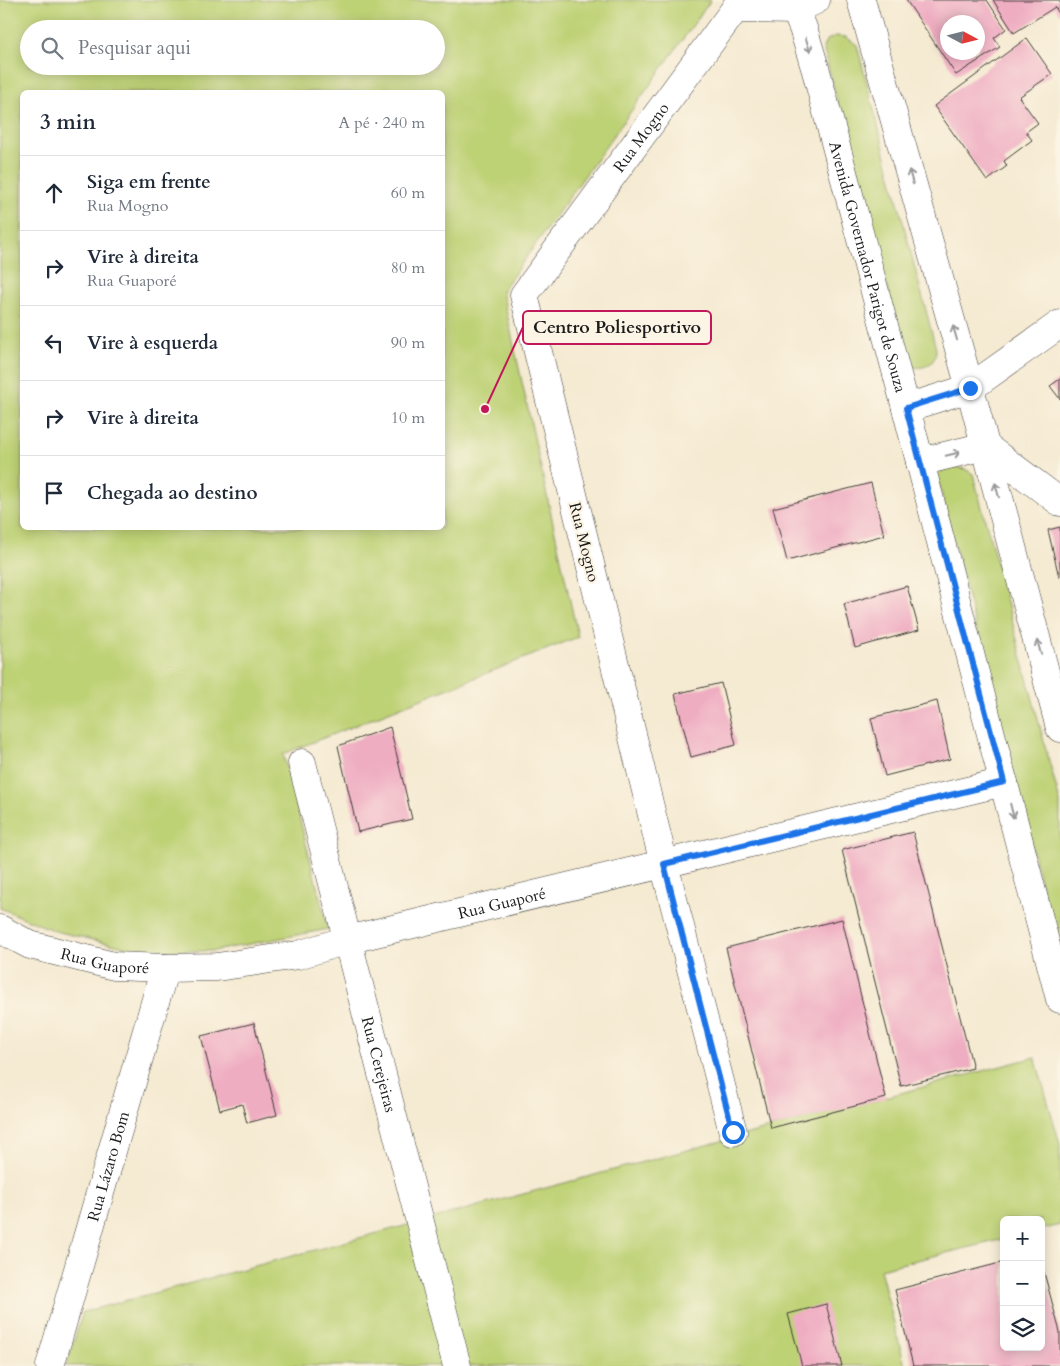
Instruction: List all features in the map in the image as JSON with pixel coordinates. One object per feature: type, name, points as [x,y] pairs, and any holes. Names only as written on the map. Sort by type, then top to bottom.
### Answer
[{"type":"street","points":[[861,0],[970,388],[1060,728]]},
{"type":"street","name":"Rua Mogno","points":[[733,1132],[664,864],[524,295],[737,5],[801,3]]},
{"type":"street","name":"Avenida Governador Parigot de Souza","points":[[801,3],[803,28],[906,408],[1060,999]]},
{"type":"street","points":[[906,408],[970,388],[1060,324]]},
{"type":"street","points":[[920,462],[985,446]]},
{"type":"street","points":[[985,446],[1060,502]]},
{"type":"street","name":"Rua Cerejeiras","points":[[302,762],[454,1365]]},
{"type":"street","name":"Rua Guaporé","points":[[0,929],[30,945],[114,966],[216,967],[298,955],[347,940],[1004,782]]},
{"type":"street","name":"Rua Lázaro Bom","points":[[50,1366],[165,968]]},
{"type":"green space","points":[[0,0],[711,0],[502,291],[578,637],[283,754],[328,929],[214,951],[137,950],[55,931],[0,908]]},
{"type":"green space","points":[[836,36],[846,37],[857,45],[936,349],[934,359],[923,367],[908,366],[823,47],[827,40]]},
{"type":"green space","points":[[956,467],[965,469],[973,474],[1060,802],[1060,958],[937,476],[944,469]]},
{"type":"green space","points":[[1035,1057],[1060,1144],[1060,1225],[1045,1229],[1045,1216],[1000,1216],[1000,1240],[880,1269],[905,1366],[66,1366],[83,1312]]},
{"type":"building","points":[[906,0],[987,0],[1006,29],[994,38],[1000,47],[985,57],[985,15],[940,15],[940,51]]},
{"type":"building","points":[[993,0],[1060,0],[1060,15],[1055,7],[1014,33]]},
{"type":"building","points":[[1027,38],[1052,74],[1019,97],[1038,123],[1026,132],[1032,140],[1004,161],[1007,166],[987,181],[934,106]]},
{"type":"building","points":[[946,60],[980,60],[956,75]]},
{"type":"building","points":[[1060,379],[1060,399],[1050,386]]},
{"type":"building","points":[[871,483],[884,535],[787,561],[773,508]]},
{"type":"building","points":[[1060,527],[1060,577],[1059,577],[1048,530]]},
{"type":"building","points":[[907,586],[919,630],[855,648],[844,604]]},
{"type":"building","points":[[721,683],[736,745],[691,757],[675,694]]},
{"type":"building","points":[[937,701],[950,759],[885,776],[871,718]]},
{"type":"building","points":[[390,727],[412,819],[358,832],[338,746]]},
{"type":"building","points":[[913,832],[973,1068],[901,1086],[842,850]]},
{"type":"building","points":[[842,919],[886,1098],[771,1128],[726,948]]},
{"type":"building","points":[[254,1023],[277,1115],[247,1123],[242,1104],[220,1110],[201,1036]]},
{"type":"building","points":[[1000,1263],[1000,1351],[1045,1351],[1045,1276],[1060,1332],[1060,1366],[913,1366],[895,1290]]},
{"type":"building","points":[[826,1304],[842,1366],[802,1366],[788,1314]]},
{"type":"place","name":"Centro Poliesportivo","points":[[485,409]]},
{"type":"route","points":[[733,1132],[664,864],[1004,782],[906,408],[970,388]]}]
